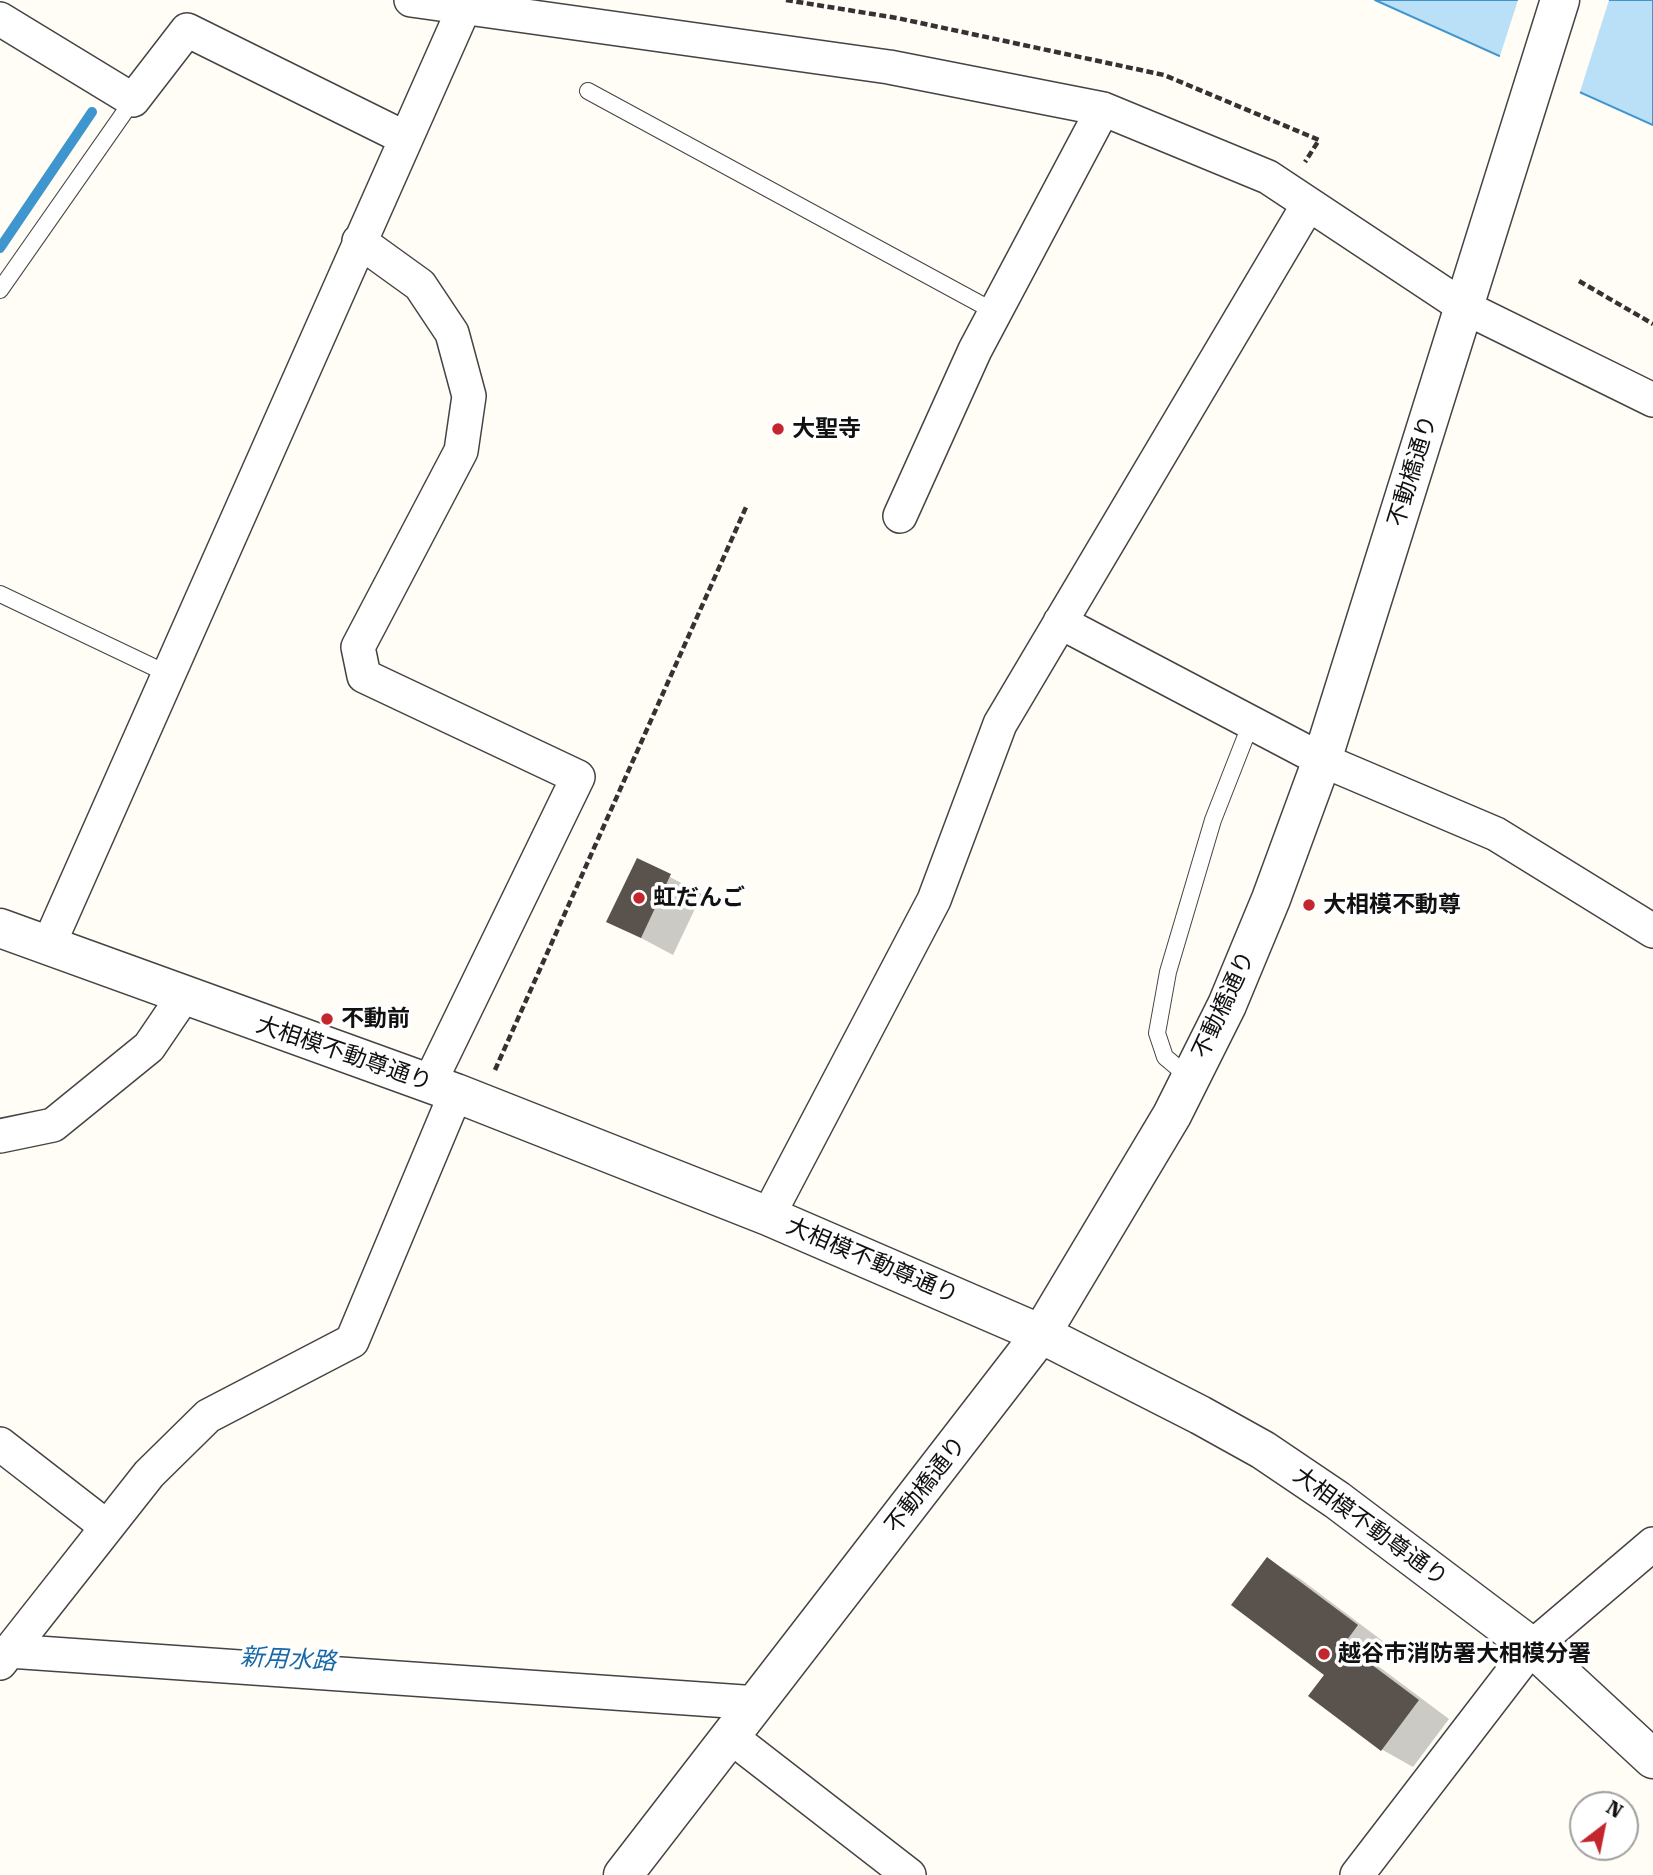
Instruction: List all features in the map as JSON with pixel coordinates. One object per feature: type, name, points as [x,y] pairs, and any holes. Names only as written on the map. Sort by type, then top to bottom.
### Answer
[{"type":"street","points":[[411,0],[889,67],[1103,109],[1269,177],[1464,307],[1653,401]]},
{"type":"street","name":"不動橋通り","points":[[623,1875],[1041,1334],[1107,1227],[1191,1078],[1247,958],[1322,760],[1560,0]]},
{"type":"street","points":[[49,944],[464,8]]},
{"type":"street","points":[[0,19],[133,100],[187,30],[405,138]]},
{"type":"street","points":[[900,516],[995,312],[1103,109]]},
{"type":"street","points":[[768,1216],[934,900],[1000,724],[1308,205]]},
{"type":"street","points":[[5,1657],[149,1474],[208,1416],[352,1341],[455,1093],[578,777],[363,676],[358,647],[461,451],[470,396],[452,333],[420,285],[359,241]]},
{"type":"street","points":[[1060,622],[1322,760],[1496,834],[1653,931]]},
{"type":"street","name":"大相模不動尊通り","points":[[0,928],[49,944],[183,997],[455,1093],[768,1216],[1041,1334],[1263,1450],[1337,1500],[1532,1647],[1653,1759]]},
{"type":"street","points":[[0,1136],[53,1125],[149,1047],[183,997]]},
{"type":"street","points":[[0,1444],[107,1527]]},
{"type":"street","points":[[1357,1875],[1532,1647],[1653,1544]]},
{"type":"street","points":[[5,1657],[758,1703]]},
{"type":"street","points":[[731,1737],[909,1875]]},
{"type":"lane","points":[[588,91],[995,312]]},
{"type":"lane","points":[[0,290],[133,100]]},
{"type":"lane","points":[[0,594],[168,674]]},
{"type":"lane","points":[[1191,1078],[1165,1057],[1157,1033],[1168,972],[1213,820],[1251,723]]},
{"type":"path","points":[[786,0],[897,18],[1164,75],[1319,140]]},
{"type":"path","points":[[1579,281],[1653,324]]},
{"type":"path","points":[[455,1093],[747,505]]},
{"type":"water","points":[[1375,0],[1653,0],[1653,125]]},
{"type":"pier","points":[[1518,0],[1609,0],[1579,95],[1499,59]]},
{"type":"building","name":"虹だんご","points":[[637,858],[671,874],[641,938],[606,922]]},
{"type":"building","points":[[1267,1557],[1358,1625],[1344,1644],[1419,1700],[1381,1751],[1308,1696],[1324,1675],[1231,1605]]},
{"type":"waterway","points":[[0,248],[92,112]]},
{"type":"place","name":"大聖寺","points":[[778,429]]},
{"type":"place","name":"虹だんご","points":[[639,898]]},
{"type":"place","name":"大相模不動尊","points":[[1309,905]]},
{"type":"place","name":"不動前","points":[[327,1019]]},
{"type":"place","name":"越谷市消防署大相模分署","points":[[1324,1654]]},
{"type":"water label","name":"新用水路","points":[[288,1660]]}]
